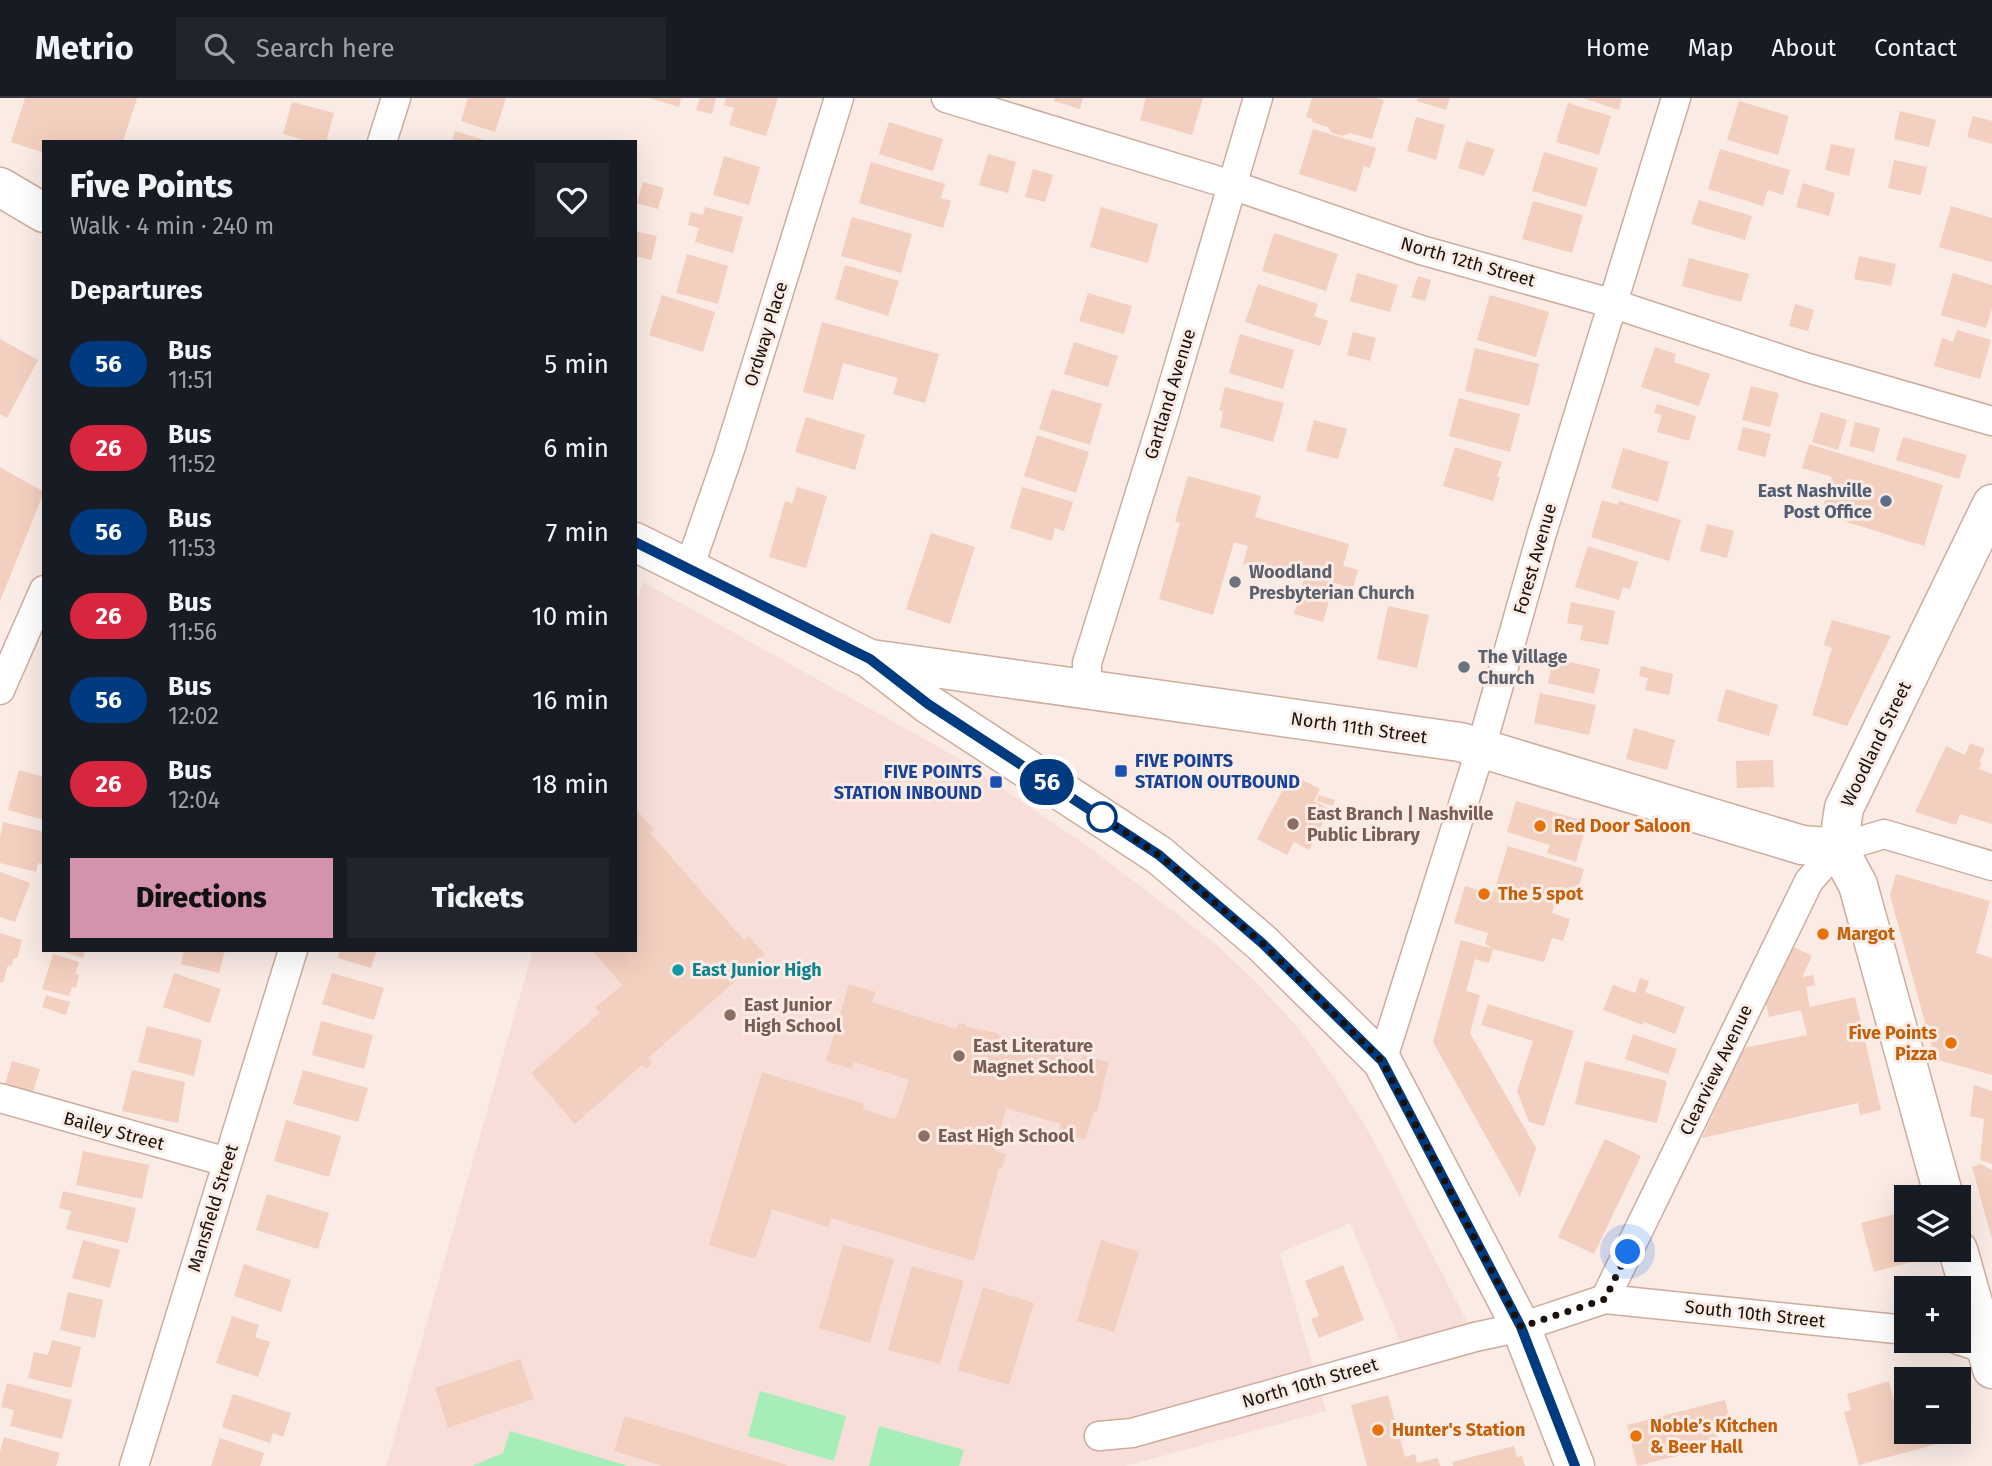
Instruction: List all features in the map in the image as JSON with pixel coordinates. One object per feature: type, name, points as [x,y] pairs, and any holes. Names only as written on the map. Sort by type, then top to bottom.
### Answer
[{"type":"street","points":[[383,140],[396,98]]},
{"type":"street","name":"Ordway Place","points":[[689,568],[728,456],[839,98]]},
{"type":"street","name":"North 12th Street","points":[[946,98],[1232,185],[1421,250],[1614,304],[1808,368],[1992,421]]},
{"type":"street","name":"Gartland Avenue","points":[[1087,691],[1087,663],[1258,98]]},
{"type":"street","name":"Forest Avenue","points":[[1382,1061],[1481,748],[1542,533],[1676,98]]},
{"type":"street","points":[[0,187],[42,212]]},
{"type":"street","name":"Woodland Street","points":[[1838,848],[1844,808],[1992,504]]},
{"type":"street","points":[[637,543],[870,659],[928,704],[1159,855],[1262,943],[1382,1061],[1521,1327],[1575,1466]]},
{"type":"street","points":[[0,690],[42,595]]},
{"type":"street","name":"North 11th Street","points":[[870,659],[1460,742],[1802,845],[1838,848]]},
{"type":"street","points":[[1941,1185],[1858,885],[1838,848],[1884,834],[1992,866]]},
{"type":"street","name":"Clearview Avenue","points":[[1605,1299],[1809,881],[1838,848]]},
{"type":"street","name":"Mansfield Street","points":[[134,1466],[292,952]]},
{"type":"street","name":"Bailey Street","points":[[0,1098],[228,1162]]},
{"type":"street","points":[[1961,1262],[1982,1352]]},
{"type":"street","name":"North 10th Street","points":[[1099,1436],[1132,1433],[1475,1337],[1521,1327],[1605,1299]]},
{"type":"street","name":"South 10th Street","points":[[1605,1299],[1894,1329]]},
{"type":"shaded area","points":[[643,582],[953,755],[1093,850],[1217,945],[1259,985],[1299,1029],[1338,1083],[1371,1136],[1475,1337],[1406,1356],[1350,1223],[1280,1253],[1326,1411],[1126,1466],[386,1466],[532,952],[637,952],[637,601]]},
{"type":"green space","points":[[760,1391],[846,1416],[834,1461],[748,1436]]},
{"type":"green space","points":[[879,1426],[964,1450],[959,1466],[869,1466]]},
{"type":"green space","points":[[510,1431],[628,1466],[472,1466],[503,1453]]},
{"type":"building","points":[[25,98],[137,98],[124,140],[42,140],[42,152],[11,142]]},
{"type":"building","points":[[468,98],[506,98],[495,132],[461,121]]},
{"type":"building","points":[[649,98],[681,98],[679,107]]},
{"type":"building","points":[[700,98],[716,98],[712,114],[696,110]]},
{"type":"building","points":[[726,98],[778,98],[766,136],[729,125],[734,108],[724,105]]},
{"type":"building","points":[[1055,98],[1083,98],[1080,109],[1054,101]]},
{"type":"building","points":[[1146,98],[1203,98],[1192,135],[1140,120]]},
{"type":"building","points":[[1312,98],[1384,100],[1372,139],[1350,133],[1343,136],[1332,133],[1328,127],[1312,122],[1313,119],[1306,117]]},
{"type":"building","points":[[1418,98],[1450,98],[1446,110],[1417,101]]},
{"type":"building","points":[[1583,98],[1622,98],[1619,110]]},
{"type":"building","points":[[1739,101],[1789,116],[1778,155],[1727,140]]},
{"type":"building","points":[[292,102],[334,113],[327,140],[303,140],[283,134]]},
{"type":"building","points":[[1568,103],[1611,116],[1599,155],[1556,142]]},
{"type":"building","points":[[1900,111],[1936,120],[1929,147],[1894,139]]},
{"type":"building","points":[[1973,116],[1992,121],[1992,144],[1967,137]]},
{"type":"building","points":[[1416,117],[1445,125],[1436,160],[1407,151]]},
{"type":"building","points":[[889,122],[943,139],[933,171],[879,154]]},
{"type":"building","points":[[1313,129],[1376,148],[1370,168],[1364,166],[1356,192],[1299,174]]},
{"type":"building","points":[[455,131],[485,140],[453,140]]},
{"type":"building","points":[[1466,141],[1495,149],[1484,176],[1458,168]]},
{"type":"building","points":[[1831,144],[1855,149],[1849,176],[1825,170]]},
{"type":"building","points":[[1720,149],[1790,170],[1783,195],[1768,190],[1763,206],[1708,189]]},
{"type":"building","points":[[1544,152],[1598,168],[1586,207],[1532,191]]},
{"type":"building","points":[[988,154],[1016,162],[1008,193],[979,185]]},
{"type":"building","points":[[724,156],[760,167],[749,205],[713,195]]},
{"type":"building","points":[[1894,160],[1927,167],[1921,195],[1888,188]]},
{"type":"building","points":[[871,162],[945,184],[941,198],[951,201],[943,228],[859,203]]},
{"type":"building","points":[[1033,169],[1053,175],[1045,202],[1025,197]]},
{"type":"building","points":[[643,182],[664,188],[658,209],[637,203]]},
{"type":"building","points":[[1803,183],[1835,193],[1829,216],[1796,207]]},
{"type":"building","points":[[1699,200],[1752,216],[1745,240],[1691,224]]},
{"type":"building","points":[[1533,201],[1583,215],[1572,253],[1522,239]]},
{"type":"building","points":[[1951,206],[1992,218],[1992,262],[1939,247]]},
{"type":"building","points":[[705,207],[743,217],[733,253],[695,242],[699,228],[688,225],[691,212],[703,215]]},
{"type":"building","points":[[1101,207],[1158,224],[1148,263],[1090,247]]},
{"type":"building","points":[[852,217],[912,234],[901,273],[841,256]]},
{"type":"building","points":[[637,231],[657,236],[651,260],[637,256]]},
{"type":"building","points":[[1274,233],[1338,254],[1326,291],[1262,271]]},
{"type":"building","points":[[687,254],[728,266],[718,304],[676,293]]},
{"type":"building","points":[[1859,256],[1896,264],[1891,286],[1854,279]]},
{"type":"building","points":[[1689,258],[1749,274],[1741,302],[1682,286]]},
{"type":"building","points":[[845,265],[899,281],[888,316],[835,299]]},
{"type":"building","points":[[1357,273],[1398,285],[1390,312],[1350,301]]},
{"type":"building","points":[[1953,273],[1992,285],[1992,308],[1986,328],[1941,315]]},
{"type":"building","points":[[1418,276],[1431,280],[1425,301],[1411,297]]},
{"type":"building","points":[[1258,284],[1318,304],[1314,316],[1328,321],[1320,346],[1245,322]]},
{"type":"building","points":[[1088,293],[1132,306],[1124,334],[1079,321]]},
{"type":"building","points":[[662,295],[715,312],[703,352],[649,335]]},
{"type":"building","points":[[1490,295],[1549,312],[1536,357],[1477,340]]},
{"type":"building","points":[[1795,304],[1814,310],[1808,331],[1789,326]]},
{"type":"building","points":[[822,322],[939,354],[925,403],[893,394],[898,378],[843,363],[833,400],[803,392]]},
{"type":"building","points":[[1957,330],[1991,340],[1980,379],[1934,366],[1942,338],[1953,342]]},
{"type":"building","points":[[1353,332],[1376,338],[1370,361],[1347,355]]},
{"type":"building","points":[[1240,334],[1294,350],[1283,389],[1229,373]]},
{"type":"building","points":[[0,339],[38,360],[7,418],[0,414]]},
{"type":"building","points":[[1074,342],[1118,356],[1108,387],[1064,374]]},
{"type":"building","points":[[1655,347],[1676,354],[1674,362],[1710,374],[1699,406],[1641,387]]},
{"type":"building","points":[[1475,348],[1539,364],[1529,406],[1465,391]]},
{"type":"building","points":[[1751,386],[1779,393],[1770,427],[1742,420]]},
{"type":"building","points":[[1225,387],[1284,403],[1273,442],[1220,427],[1223,412],[1219,410]]},
{"type":"building","points":[[1052,389],[1102,404],[1090,445],[1039,429]]},
{"type":"building","points":[[1459,398],[1520,414],[1510,452],[1449,436]]},
{"type":"building","points":[[1657,404],[1696,416],[1689,441],[1657,432],[1662,415],[1654,413]]},
{"type":"building","points":[[1821,412],[1847,420],[1838,450],[1812,442]]},
{"type":"building","points":[[806,417],[865,435],[855,470],[795,452]]},
{"type":"building","points":[[1314,420],[1347,429],[1338,459],[1306,451]]},
{"type":"building","points":[[1855,422],[1880,428],[1874,452],[1849,446]]},
{"type":"building","points":[[1743,427],[1771,434],[1765,457],[1737,450]]},
{"type":"building","points":[[1037,435],[1089,452],[1076,493],[1024,476]]},
{"type":"building","points":[[1903,437],[1967,455],[1959,479],[1896,460]]},
{"type":"building","points":[[1809,444],[1943,485],[1924,546],[1821,514],[1832,477],[1802,468]]},
{"type":"building","points":[[1455,447],[1502,462],[1493,501],[1443,486]]},
{"type":"building","points":[[1623,448],[1669,462],[1658,502],[1611,488]]},
{"type":"building","points":[[0,467],[42,491],[42,497],[0,601]]},
{"type":"building","points":[[1188,476],[1261,496],[1255,517],[1349,544],[1343,566],[1358,570],[1353,589],[1334,583],[1323,622],[1294,614],[1303,581],[1243,564],[1248,546],[1234,542],[1213,615],[1159,599],[1180,523],[1175,521]]},
{"type":"building","points":[[797,487],[827,496],[806,568],[769,557],[785,501],[792,504]]},
{"type":"building","points":[[1022,487],[1073,502],[1064,531],[1055,528],[1052,541],[1010,528]]},
{"type":"building","points":[[1602,500],[1618,505],[1619,501],[1681,520],[1669,561],[1591,537]]},
{"type":"building","points":[[1707,524],[1734,531],[1727,558],[1700,551]]},
{"type":"building","points":[[931,533],[975,547],[950,624],[906,609]]},
{"type":"building","points":[[1588,546],[1638,562],[1630,589],[1623,587],[1619,600],[1575,587]]},
{"type":"building","points":[[1571,602],[1615,611],[1608,645],[1580,640],[1583,626],[1567,623]]},
{"type":"building","points":[[1388,606],[1429,615],[1417,668],[1377,659]]},
{"type":"building","points":[[1832,620],[1891,636],[1847,726],[1812,715],[1832,648],[1824,645]]},
{"type":"building","points":[[1553,658],[1600,669],[1594,694],[1548,683]]},
{"type":"building","points":[[1641,666],[1673,674],[1669,695],[1645,690],[1648,678],[1639,676]]},
{"type":"building","points":[[1726,689],[1778,705],[1769,736],[1717,721]]},
{"type":"building","points":[[1540,693],[1596,705],[1589,735],[1534,723]]},
{"type":"building","points":[[1634,728],[1675,740],[1667,770],[1626,759]]},
{"type":"building","points":[[1970,743],[1985,749],[1979,769],[1992,774],[1992,824],[1960,814],[1956,825],[1915,812],[1946,746],[1965,755]]},
{"type":"building","points":[[1773,760],[1774,787],[1737,788],[1736,761]]},
{"type":"building","points":[[19,770],[42,776],[42,819],[8,810]]},
{"type":"building","name":"East Branch | Nashville Public Library","points":[[1291,774],[1320,789],[1314,801],[1330,809],[1309,850],[1294,842],[1287,855],[1257,839]]},
{"type":"building","points":[[1319,795],[1335,800],[1333,806],[1317,801]]},
{"type":"building","points":[[1516,801],[1587,822],[1576,862],[1547,853],[1550,845],[1507,832]]},
{"type":"building","name":"East Junior High","points":[[637,810],[654,830],[650,833],[744,940],[749,936],[765,955],[648,1058],[652,1063],[646,1069],[642,1065],[575,1124],[531,1073],[600,1013],[595,1008],[622,985],[594,952],[637,952]]},
{"type":"building","points":[[3,822],[42,832],[42,864],[38,863],[36,872],[0,863]]},
{"type":"building","points":[[1508,846],[1584,869],[1576,895],[1559,890],[1552,913],[1570,919],[1563,941],[1552,938],[1544,962],[1493,949],[1485,944],[1488,933],[1454,923],[1465,886],[1493,894]]},
{"type":"building","points":[[0,872],[30,883],[15,922],[0,917]]},
{"type":"building","points":[[1896,874],[1990,901],[1976,953],[1992,958],[1992,1075],[1935,1059],[1890,895]]},
{"type":"building","points":[[0,933],[22,940],[17,959],[14,958],[11,967],[8,965],[3,983],[0,982]]},
{"type":"building","points":[[1461,940],[1493,949],[1489,963],[1475,959],[1466,991],[1480,995],[1470,1033],[1536,1148],[1520,1197],[1433,1042]]},
{"type":"building","points":[[1792,946],[1812,956],[1802,977],[1813,975],[1815,985],[1806,987],[1810,1007],[1855,997],[1881,1110],[1860,1115],[1858,1103],[1702,1138],[1744,1048],[1807,1035],[1801,1010],[1769,1017],[1766,1003]]},
{"type":"building","points":[[65,952],[84,952],[83,958]]},
{"type":"building","points":[[184,952],[224,952],[219,973],[181,964]]},
{"type":"building","points":[[340,952],[376,952],[371,968],[338,958]]},
{"type":"building","points":[[53,954],[79,962],[75,974],[79,975],[76,988],[72,987],[69,996],[42,989]]},
{"type":"building","points":[[174,973],[221,989],[210,1023],[163,1007]]},
{"type":"building","points":[[332,973],[384,988],[374,1020],[322,1004]]},
{"type":"building","points":[[1640,978],[1649,981],[1645,992],[1685,1007],[1675,1034],[1603,1010],[1613,985],[1635,993]]},
{"type":"building","name":"East High School","points":[[849,984],[876,992],[872,1002],[956,1029],[959,1023],[965,1024],[967,1027],[997,1033],[999,1036],[1081,1062],[1082,1055],[1109,1062],[1097,1112],[1094,1112],[1085,1140],[1058,1132],[1061,1124],[1006,1108],[995,1151],[1006,1154],[1002,1168],[999,1168],[974,1261],[831,1218],[828,1227],[772,1209],[755,1259],[709,1245],[762,1072],[864,1104],[863,1109],[884,1116],[894,1119],[897,1116],[909,1080],[854,1062],[852,1069],[826,1061],[834,1034],[832,1032]]},
{"type":"building","points":[[46,995],[70,1002],[66,1015],[42,1007]]},
{"type":"building","points":[[1488,1004],[1574,1031],[1544,1126],[1529,1122],[1517,1091],[1533,1041],[1481,1025]]},
{"type":"building","points":[[321,1021],[373,1035],[364,1069],[312,1055]]},
{"type":"building","points":[[147,1026],[202,1040],[194,1076],[138,1062]]},
{"type":"building","points":[[1633,1034],[1677,1049],[1668,1074],[1625,1059]]},
{"type":"building","points":[[12,1061],[40,1069],[33,1092],[5,1084]]},
{"type":"building","points":[[1585,1061],[1667,1081],[1657,1123],[1575,1104]]},
{"type":"building","points":[[132,1070],[185,1082],[178,1123],[122,1111]]},
{"type":"building","points":[[303,1070],[368,1088],[358,1122],[293,1104]]},
{"type":"building","points":[[1974,1085],[1992,1091],[1992,1164],[1980,1160],[1984,1119],[1970,1116]]},
{"type":"building","points":[[286,1120],[341,1136],[329,1177],[274,1161]]},
{"type":"building","points":[[1605,1139],[1641,1156],[1594,1254],[1558,1237]]},
{"type":"building","points":[[83,1151],[149,1165],[142,1199],[76,1185]]},
{"type":"building","points":[[1981,1164],[1992,1170],[1992,1239],[1972,1167]]},
{"type":"building","points":[[63,1191],[136,1208],[128,1243],[66,1229],[71,1211],[59,1208]]},
{"type":"building","points":[[267,1194],[329,1213],[318,1249],[256,1230]]},
{"type":"building","points":[[1894,1214],[1894,1262],[1911,1262],[1874,1272],[1861,1223]]},
{"type":"building","points":[[83,1240],[120,1250],[110,1288],[72,1278]]},
{"type":"building","points":[[1101,1240],[1139,1252],[1114,1332],[1077,1321]]},
{"type":"building","points":[[843,1245],[894,1259],[870,1343],[819,1328]]},
{"type":"building","points":[[244,1264],[291,1280],[281,1312],[234,1296]]},
{"type":"building","points":[[1343,1265],[1364,1320],[1319,1338],[1311,1319],[1319,1316],[1305,1281]]},
{"type":"building","points":[[912,1266],[964,1281],[940,1364],[888,1350]]},
{"type":"building","points":[[983,1287],[1034,1303],[1009,1385],[958,1370]]},
{"type":"building","points":[[68,1292],[103,1300],[95,1338],[60,1330]]},
{"type":"building","points":[[232,1316],[259,1325],[255,1337],[270,1342],[258,1377],[216,1363]]},
{"type":"building","points":[[52,1340],[81,1347],[71,1388],[28,1378],[34,1352],[48,1355]]},
{"type":"building","points":[[520,1359],[534,1399],[448,1428],[435,1388]]},
{"type":"building","points":[[1889,1381],[1894,1399],[1894,1444],[1937,1444],[1859,1465],[1844,1412],[1851,1410],[1847,1394]]},
{"type":"building","points":[[7,1383],[72,1400],[62,1439],[10,1426],[14,1410],[1,1407]]},
{"type":"building","points":[[233,1394],[291,1413],[283,1437],[273,1433],[270,1443],[222,1427]]},
{"type":"building","name":"Hunter's Station","points":[[1388,1395],[1405,1457],[1415,1454],[1417,1463],[1438,1458],[1440,1466],[1367,1466],[1351,1405]]},
{"type":"building","points":[[1725,1400],[1729,1416],[1713,1421],[1720,1445],[1637,1466],[1627,1425]]},
{"type":"building","points":[[625,1416],[787,1465],[662,1466],[614,1451]]},
{"type":"building","points":[[4,1437],[60,1453],[56,1466],[0,1466]]},
{"type":"building","points":[[220,1438],[264,1453],[260,1466],[211,1466]]},
{"type":"building","name":"Hunter's Station","points":[[1514,1446],[1517,1457],[1522,1456],[1525,1466],[1453,1466],[1452,1462]]},
{"type":"bus line","name":"56","points":[[637,543],[870,659],[928,704],[1159,855],[1262,943],[1365,1044],[1382,1061],[1521,1327],[1575,1466]]},
{"type":"place","name":"East Nashville Post Office","points":[[1886,501]]},
{"type":"place","name":"Woodland Presbyterian Church","points":[[1235,582]]},
{"type":"place","name":"The Village Church","points":[[1464,667]]},
{"type":"place","name":"FIVE POINTS STATION OUTBOUND","points":[[1121,771]]},
{"type":"place","name":"FIVE POINTS STATION INBOUND","points":[[996,782]]},
{"type":"place","name":"East Branch | Nashville Public Library","points":[[1293,824]]},
{"type":"place","name":"Red Door Saloon","points":[[1540,826]]},
{"type":"place","name":"The 5 spot","points":[[1484,894]]},
{"type":"place","name":"Margot","points":[[1823,934]]},
{"type":"place","name":"East Junior High","points":[[678,970]]},
{"type":"place","name":"East Junior High School","points":[[730,1015]]},
{"type":"place","name":"Five Points Pizza","points":[[1951,1043]]},
{"type":"place","name":"East Literature Magnet School","points":[[959,1056]]},
{"type":"place","name":"East High School","points":[[924,1136]]},
{"type":"place","name":"Hunter's Station","points":[[1378,1430]]},
{"type":"place","name":"Noble’s Kitchen & Beer Hall","points":[[1636,1436]]},
{"type":"route","points":[[1102,817],[1093,811],[1159,855],[1262,943],[1382,1061],[1521,1327],[1605,1299],[1628,1252]]}]
